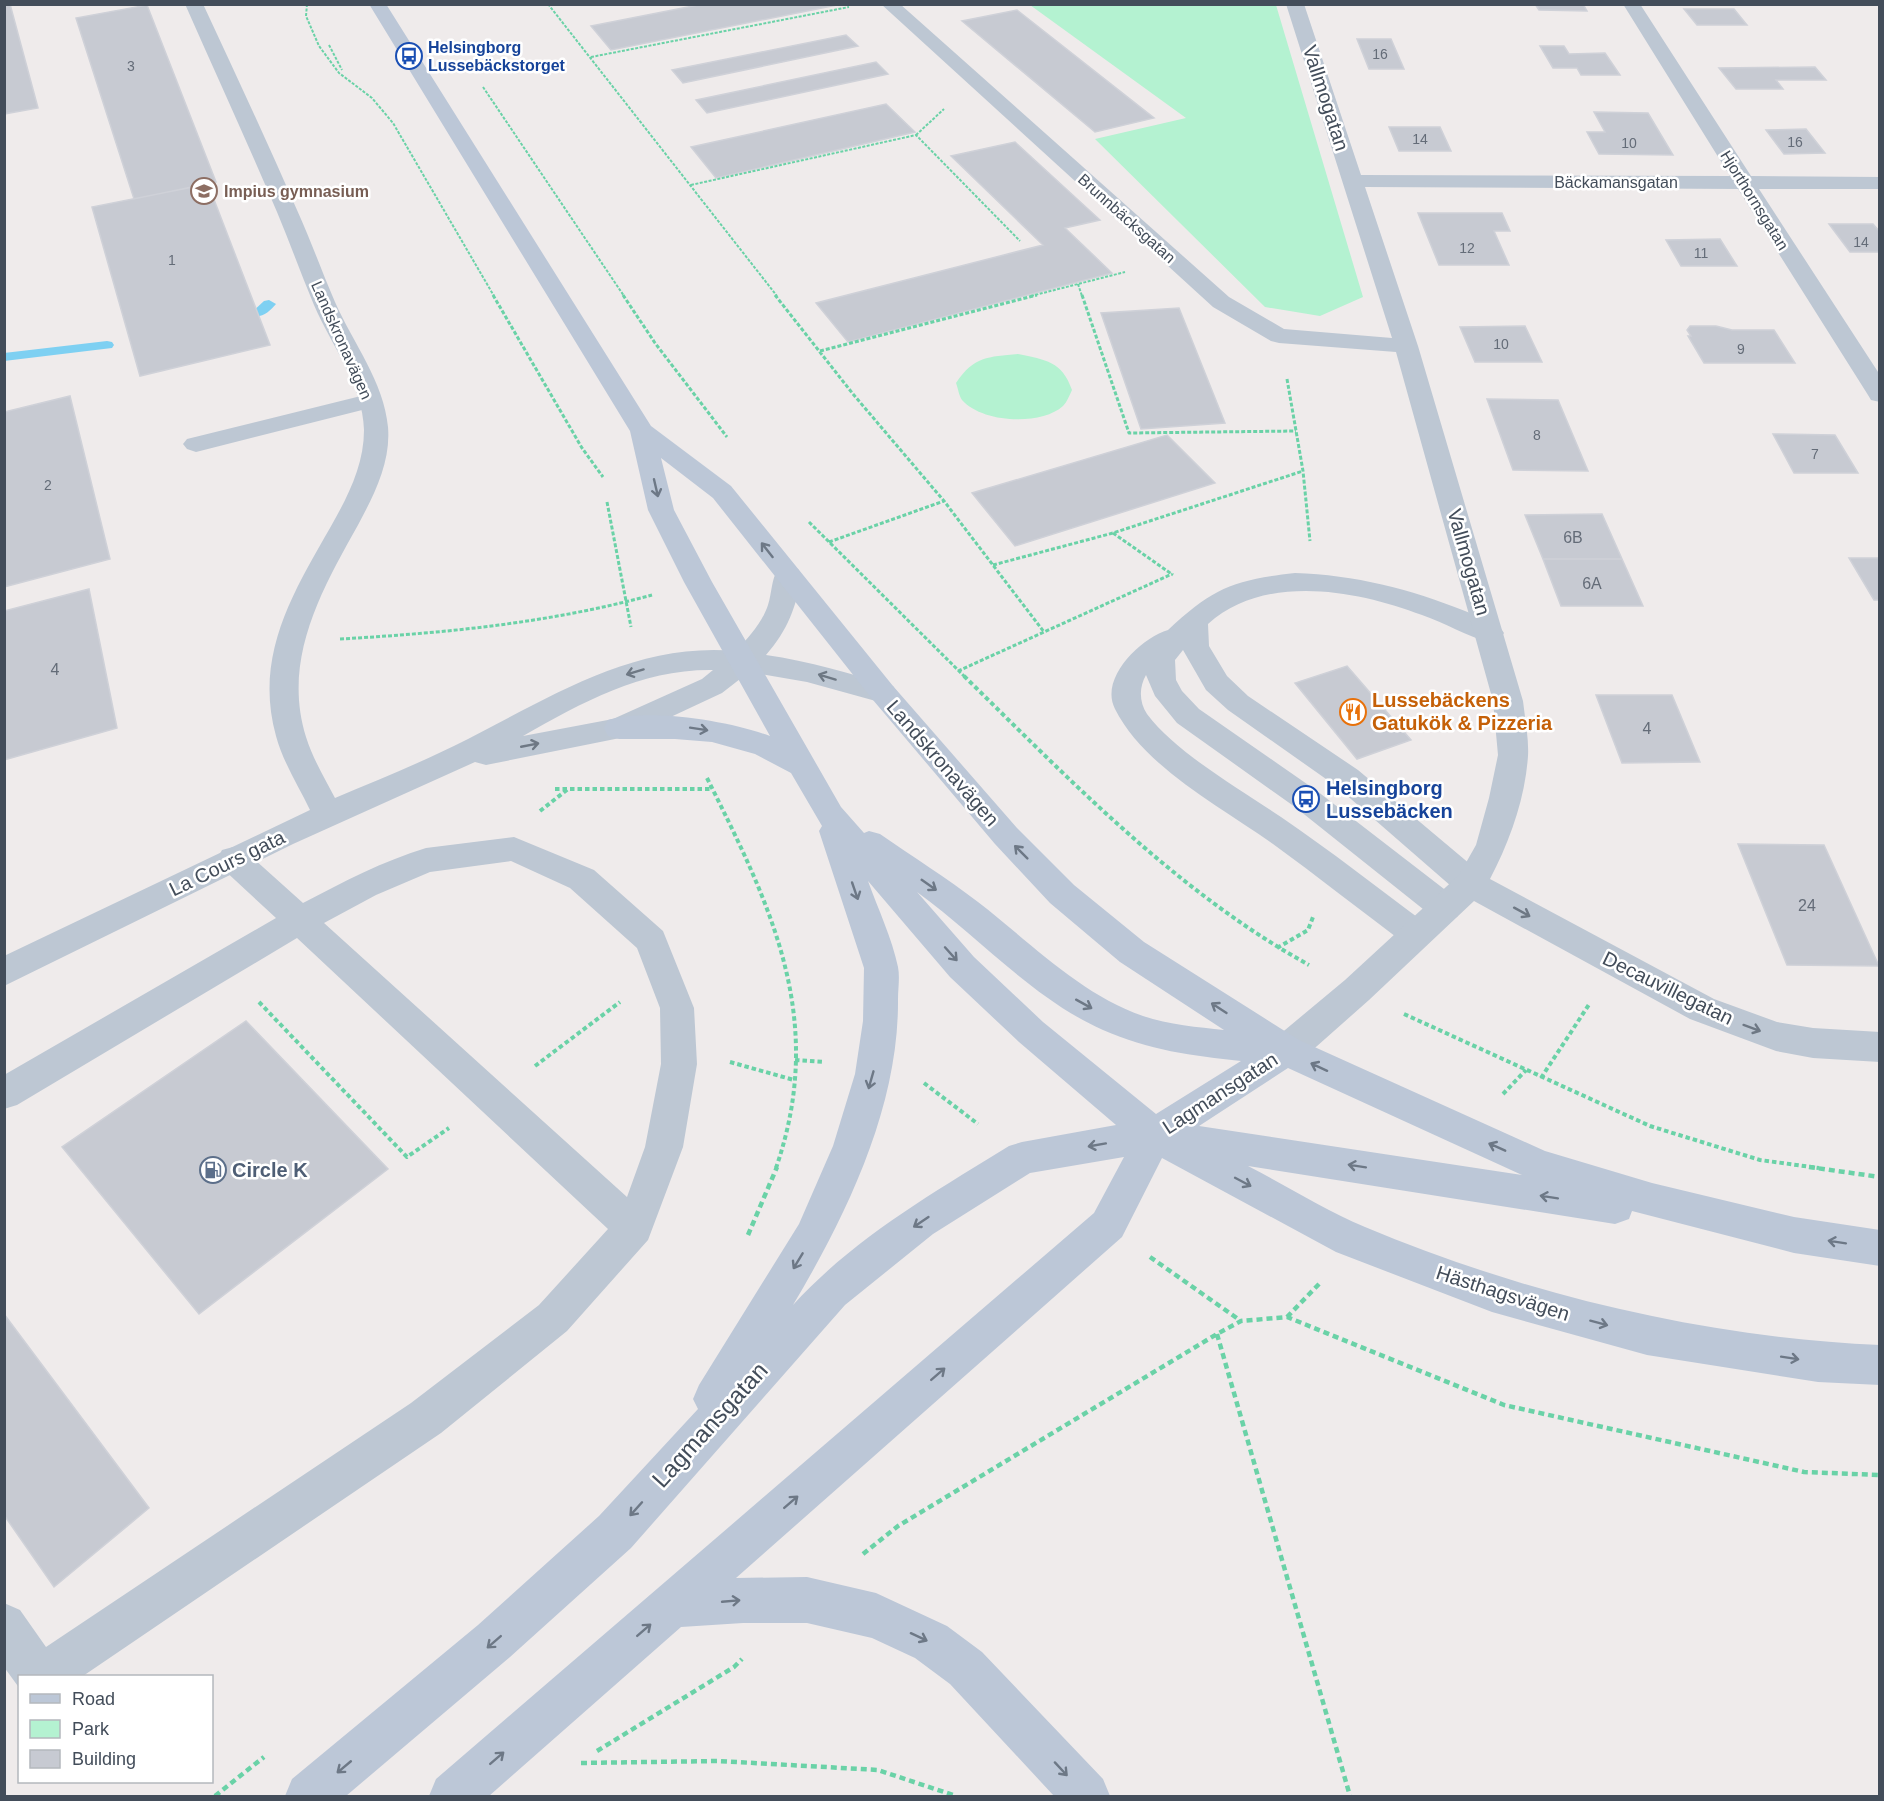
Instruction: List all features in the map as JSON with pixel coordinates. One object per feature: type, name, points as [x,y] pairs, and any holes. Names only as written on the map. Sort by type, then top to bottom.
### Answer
[{"type":"main road","name":"Landskronavägen","points":[[377,4],[642,431],[661,510],[698,582],[830,815],[962,967],[1031,1032],[1154,1135]]},
{"type":"main road","name":"Landskronavägen","points":[[642,431],[722,492],[883,693],[1006,836],[1062,894],[1132,952],[1286,1051]]},
{"type":"main road","points":[[619,728],[681,726],[735,735],[767,746],[803,766]]},
{"type":"main road","points":[[830,815],[964,909],[1072,997],[1101,1013],[1139,1029],[1209,1042],[1286,1051],[1448,1126],[1564,1174],[1652,1200],[1794,1235]]},
{"type":"main road","points":[[675,1465],[813,1236],[852,1146],[873,1074],[881,1021],[881,968],[830,815]]},
{"type":"main road","name":"Lagmansgatan","points":[[309,1797],[494,1641],[615,1532],[831,1292],[919,1222],[1022,1158],[1154,1135],[1286,1051]]},
{"type":"main road","points":[[1154,1135],[1880,1248]]},
{"type":"main road","name":"Lagmansgatan","points":[[453,1797],[1108,1225],[1154,1135]]},
{"type":"main road","name":"Hästhagsvägen","points":[[1154,1135],[1350,1239],[1492,1293],[1647,1336],[1818,1362],[1880,1365]]},
{"type":"main road","points":[[672,1605],[743,1600],[807,1600],[876,1616],[931,1642],[966,1668],[1086,1797]]},
{"type":"street","name":"Landskronavägen","points":[[194,4],[369,401],[376,427],[374,457],[353,510],[315,576],[288,642],[282,676],[282,698],[291,737],[328,815]]},
{"type":"street","name":"Brunnbäcksgatan","points":[[889,4],[1221,303],[1280,336],[1406,346]]},
{"type":"street","name":"Vallmogatan","points":[[1286,1051],[1357,990],[1471,884],[1492,844],[1505,798],[1513,755],[1508,701],[1490,633],[1406,346],[1295,4]]},
{"type":"street","name":"Hjorthornsgatan","points":[[1631,4],[1880,395]]},
{"type":"street","name":"Bäckamansgatan","points":[[1353,181],[1880,183]]},
{"type":"street","points":[[196,444],[369,401]]},
{"type":"street","name":"La Cours gata","points":[[452,760],[619,728],[712,687],[743,662],[767,635],[782,606],[781,567]]},
{"type":"street","points":[[1445,908],[1306,799],[1188,716],[1173,701],[1162,685],[1159,665],[1169,645],[1208,610],[1230,596],[1257,587],[1286,583],[1348,586],[1422,605],[1459,618],[1490,633]]},
{"type":"street","points":[[1194,622],[1144,660],[1131,673],[1126,690],[1128,705],[1137,721],[1151,739],[1173,756],[1288,838],[1416,934]]},
{"type":"street","name":"Decauvillegatan","points":[[1194,622],[1195,646],[1203,664],[1216,683],[1238,703],[1347,778],[1471,884],[1702,1009],[1776,1036],[1814,1042],[1880,1047]]},
{"type":"street","name":"La Cours gata","points":[[4,972],[233,859],[452,760],[601,682],[650,667],[676,662],[743,662],[809,671],[883,693]]},
{"type":"street","points":[[4,1094],[299,921],[364,886],[426,860],[514,849],[582,879],[651,940],[677,1008],[679,1064],[664,1147],[634,1228],[553,1318],[426,1418],[46,1675]]},
{"type":"street","points":[[233,859],[634,1228]]},
{"type":"street","points":[[4,1626],[37,1675]]},
{"type":"path","points":[[307,4],[306,16],[319,46],[336,69],[372,98],[393,123],[582,448],[607,483]]},
{"type":"path","points":[[548,4],[853,394],[944,501],[1044,632]]},
{"type":"path","points":[[591,57],[850,7]]},
{"type":"path","points":[[329,45],[342,69]]},
{"type":"path","points":[[336,69],[346,67]]},
{"type":"path","points":[[691,185],[916,135],[1020,241]]},
{"type":"path","points":[[820,351],[1173,259]]},
{"type":"path","points":[[1078,284],[1129,433],[1296,431]]},
{"type":"path","points":[[1280,336],[1304,471],[1314,583]]},
{"type":"path","points":[[993,566],[1113,533],[1304,471]]},
{"type":"path","points":[[781,567],[944,501]]},
{"type":"path","points":[[958,671],[1172,574],[1113,533]]},
{"type":"path","points":[[288,642],[427,636],[514,625],[626,604],[698,582]]},
{"type":"path","points":[[1541,1078],[1616,963]]},
{"type":"path","points":[[956,1797],[878,1770],[718,1761],[577,1763],[734,1667],[807,1600],[898,1526],[1241,1321],[1287,1317],[1504,1405],[1804,1472],[1880,1475]]},
{"type":"path","points":[[1217,1334],[1350,1797]]},
{"type":"green space","points":[[1030,5],[1276,5],[1363,297],[1320,316],[1265,307],[1095,139],[1186,118]]},
{"type":"green space","points":[[1018,354],[1045,360],[1058,367],[1072,390],[1063,406],[1041,417],[1012,419],[983,413],[971,408],[962,400],[956,383],[969,368],[990,357]]},
{"type":"building","points":[[4,4],[10,4],[38,108],[4,114]]},
{"type":"building","points":[[703,4],[842,4],[611,50],[591,26]]},
{"type":"building","points":[[1535,4],[1583,4],[1587,11],[1539,10]]},
{"type":"building","points":[[147,5],[216,182],[134,199],[76,18]]},
{"type":"building","points":[[1684,9],[1734,9],[1747,25],[1697,25]]},
{"type":"building","points":[[1017,10],[1154,118],[1095,132],[962,21]]},
{"type":"building","points":[[846,35],[858,46],[683,83],[672,70]]},
{"type":"building","points":[[1357,39],[1391,39],[1404,69],[1369,69]]},
{"type":"building","points":[[1540,46],[1564,46],[1569,54],[1605,53],[1620,75],[1581,75],[1577,68],[1553,68]]},
{"type":"building","points":[[876,62],[888,74],[707,113],[696,100]]},
{"type":"building","points":[[1815,67],[1826,80],[1776,80],[1783,89],[1736,89],[1719,68]]},
{"type":"building","points":[[886,104],[915,132],[716,178],[691,147]]},
{"type":"building","points":[[1594,112],[1648,113],[1673,155],[1599,154],[1587,132],[1605,132]]},
{"type":"building","points":[[1389,127],[1440,127],[1451,151],[1399,151]]},
{"type":"building","points":[[1806,129],[1825,153],[1784,154],[1766,130]]},
{"type":"building","points":[[1015,142],[1100,220],[1065,228],[1112,273],[848,342],[816,303],[1043,245],[951,156]]},
{"type":"building","points":[[208,184],[270,345],[140,376],[92,207]]},
{"type":"building","points":[[1418,213],[1502,213],[1510,231],[1494,231],[1509,265],[1439,265]]},
{"type":"building","points":[[1829,224],[1873,224],[1880,232],[1880,252],[1850,252]]},
{"type":"building","points":[[1720,239],[1737,266],[1681,266],[1666,240]]},
{"type":"building","points":[[1179,308],[1225,423],[1141,429],[1101,313]]},
{"type":"building","points":[[1525,326],[1542,362],[1475,362],[1460,327]]},
{"type":"building","points":[[1690,326],[1716,326],[1732,330],[1774,330],[1795,363],[1704,363],[1688,336],[1691,336],[1687,330]]},
{"type":"building","points":[[70,396],[110,559],[4,587],[4,412]]},
{"type":"building","points":[[1487,399],[1558,400],[1588,471],[1513,470]]},
{"type":"building","points":[[1773,434],[1835,435],[1858,473],[1794,473]]},
{"type":"building","points":[[1167,435],[1215,483],[1015,546],[972,493]]},
{"type":"building","points":[[1602,514],[1622,559],[1543,559],[1525,515]]},
{"type":"building","points":[[1849,558],[1880,558],[1880,600],[1874,600]]},
{"type":"building","points":[[1543,559],[1622,559],[1643,606],[1561,606]]},
{"type":"building","points":[[89,589],[117,728],[4,760],[4,611]]},
{"type":"building","name":"Lussebäckens Gatukök & Pizzeria","points":[[1347,666],[1411,740],[1357,759],[1295,683]]},
{"type":"building","points":[[1596,695],[1672,695],[1700,762],[1622,763]]},
{"type":"building","points":[[1738,844],[1824,845],[1879,966],[1787,965]]},
{"type":"building","points":[[246,1021],[388,1169],[199,1314],[62,1147]]},
{"type":"building","points":[[4,1314],[149,1508],[54,1587],[4,1515]]},
{"type":"waterway","points":[[258,313],[269,304]]},
{"type":"waterway","points":[[4,357],[107,345]]},
{"type":"place","name":"Helsingborg Lussebäckstorget","points":[[409,56]]},
{"type":"place","name":"Impius gymnasium","points":[[204,191]]},
{"type":"place","name":"Lussebäckens Gatukök & Pizzeria","points":[[1353,712]]},
{"type":"place","name":"Helsingborg Lussebäcken","points":[[1306,799]]},
{"type":"place","name":"Circle K","points":[[213,1170]]}]
